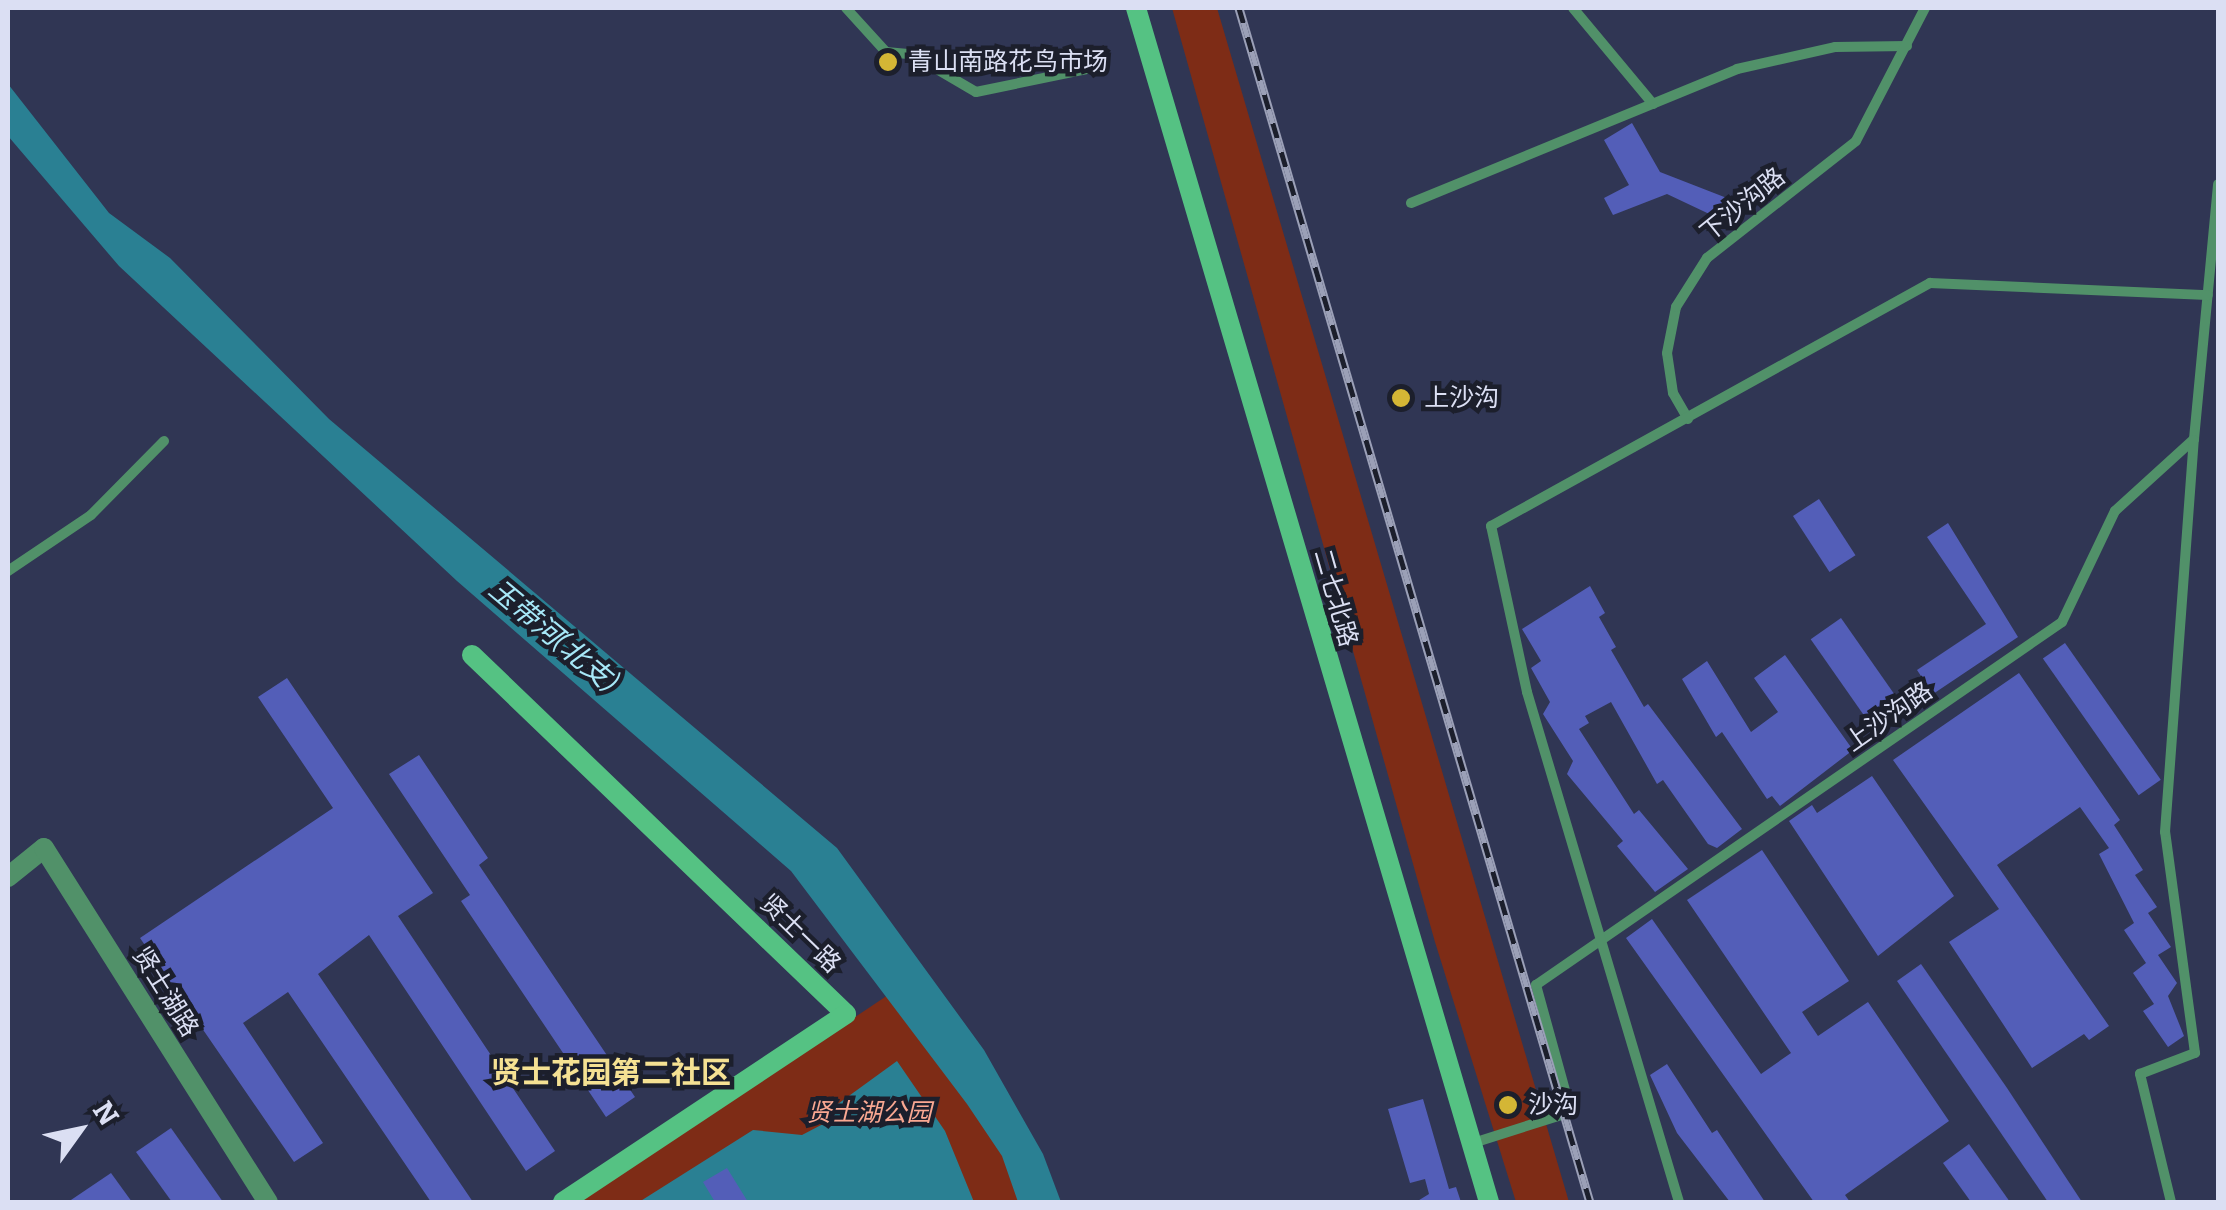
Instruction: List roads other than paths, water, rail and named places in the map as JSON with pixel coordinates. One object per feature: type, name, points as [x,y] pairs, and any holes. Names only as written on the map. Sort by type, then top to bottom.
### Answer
[{"type":"main road","name":"二七北路","points":[[1136,8],[1488,1202]]},
{"type":"main road","name":"贤士一路","points":[[472,655],[846,1014],[562,1202]]},
{"type":"street","name":"贤士湖路","points":[[8,878],[44,848],[268,1202]]},
{"type":"lane","points":[[846,8],[886,52],[911,54],[976,92],[1092,68]]},
{"type":"lane","points":[[1573,8],[1652,104]]},
{"type":"lane","name":"下沙沟路","points":[[1688,420],[1674,392],[1667,353],[1676,307],[1707,258],[1856,141],[1925,8]]},
{"type":"lane","points":[[1410,204],[1737,69],[1834,48],[1907,46]]},
{"type":"lane","points":[[2170,1202],[2140,1074],[2195,1053],[2166,832],[2194,439],[2218,184]]},
{"type":"lane","points":[[1679,1202],[1527,692],[1491,526],[1930,283],[2208,295]]},
{"type":"lane","name":"上沙沟路","points":[[1470,1144],[1571,1112],[1536,985],[2062,622],[2116,510],[2194,439]]},
{"type":"lane","points":[[8,572],[91,514],[155,457],[164,440]]},
{"type":"water","name":"玉带河(北支)","points":[[8,84],[109,213],[170,258],[329,419],[837,848],[984,1050],[1043,1154],[1061,1202],[1018,1202],[1002,1156],[967,1104],[791,871],[457,581],[119,266],[8,136]]},
{"type":"water","points":[[897,1061],[945,1131],[974,1202],[639,1202],[753,1130],[802,1135],[823,1124],[835,1106]]},
{"type":"railway","points":[[1239,8],[1590,1202]]},
{"type":"place","name":"青山南路花鸟市场","points":[[888,62]]},
{"type":"place","name":"上沙沟","points":[[1401,398]]},
{"type":"place","name":"沙沟","points":[[1508,1105]]},
{"type":"district","name":"贤士花园第二社区","points":[[611,1073]]},
{"type":"park label","name":"贤士湖公园","points":[[869,1113]]}]
